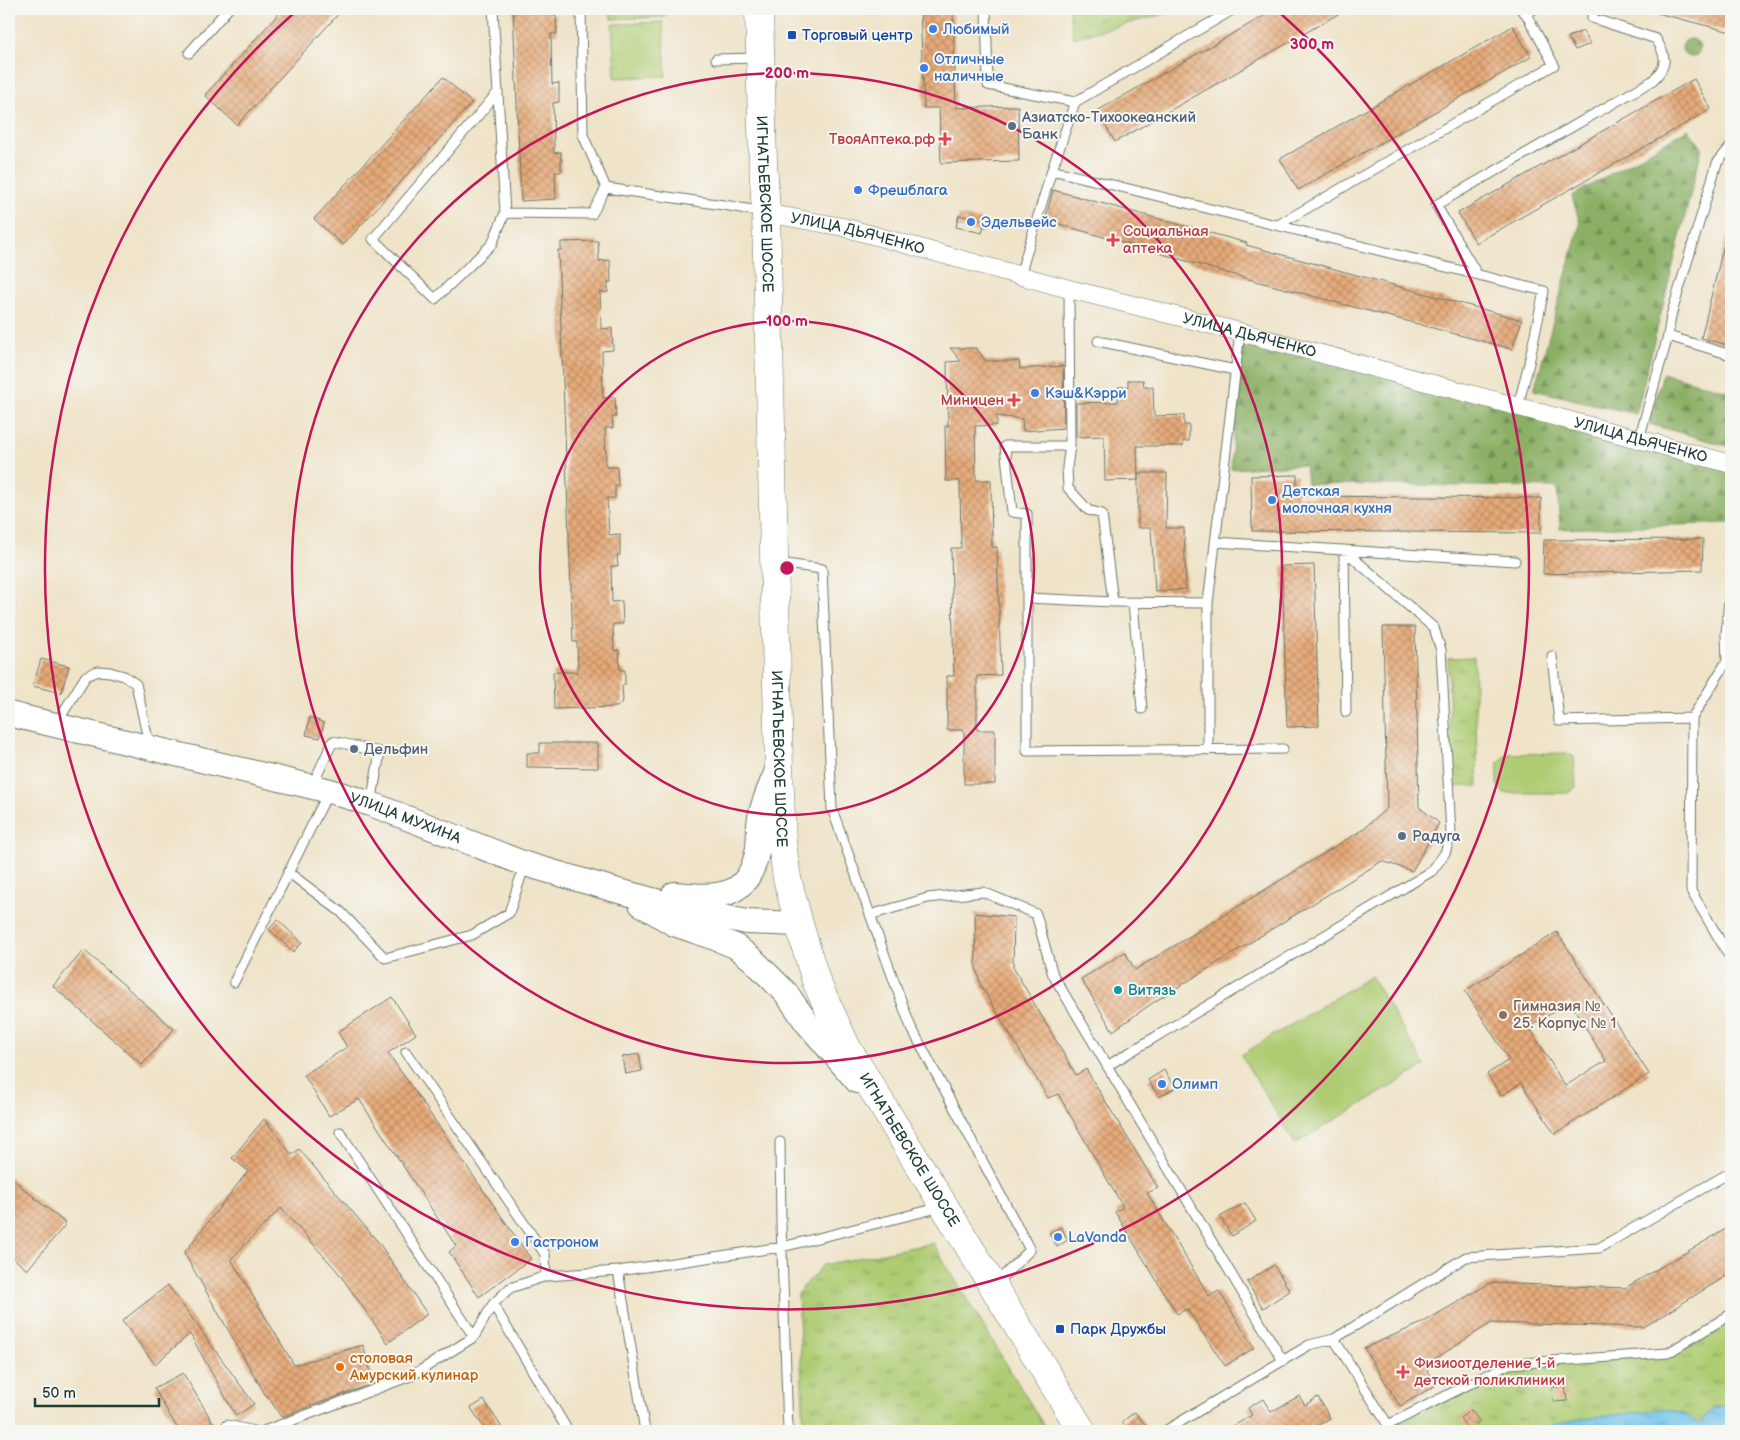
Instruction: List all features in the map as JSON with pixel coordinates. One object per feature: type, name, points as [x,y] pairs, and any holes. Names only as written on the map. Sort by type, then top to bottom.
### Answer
[{"type":"main road","name":"ИГНАТЬЕВСКОЕ ШОССЕ","points":[[760,9],[779,767],[782,843],[787,878],[816,981],[846,1046],[1082,1431]]},
{"type":"main road","name":"УЛИЦА МУХИНА","points":[[9,714],[321,788],[371,804],[525,864],[615,890],[698,912],[747,922],[799,924]]},
{"type":"main road","points":[[615,890],[701,897],[720,896],[734,890],[746,880],[753,868],[758,846],[759,819],[766,795],[779,767]]},
{"type":"main road","points":[[615,890],[674,924],[735,946],[752,958],[786,993],[807,1023],[896,1127]]},
{"type":"street","name":"УЛИЦА ДЬЯЧЕНКО","points":[[766,213],[843,227],[1069,289],[1240,332],[1731,464]]},
{"type":"lane","points":[[189,53],[228,9]]},
{"type":"lane","points":[[493,9],[498,92],[505,213],[492,244],[435,299],[372,239],[498,92]]},
{"type":"lane","points":[[581,9],[583,135],[606,188]]},
{"type":"lane","points":[[986,9],[988,86],[1075,102],[1234,9]]},
{"type":"lane","points":[[1278,225],[1554,65],[1524,11],[1534,9]]},
{"type":"lane","points":[[1477,274],[1436,205],[1652,81],[1658,76],[1662,68],[1665,54],[1656,39],[1592,18],[1594,9]]},
{"type":"lane","points":[[716,59],[761,58]]},
{"type":"lane","points":[[1020,275],[1075,102]]},
{"type":"lane","points":[[1639,439],[1668,336],[1671,316],[1717,163],[1731,146]]},
{"type":"lane","points":[[1052,170],[1544,291],[1518,406]]},
{"type":"lane","points":[[505,213],[592,214],[606,188]]},
{"type":"lane","points":[[606,188],[766,213]]},
{"type":"lane","points":[[1069,289],[1070,446],[1067,467],[1068,488],[1088,510],[1102,514],[1113,602]]},
{"type":"lane","points":[[1208,750],[1208,603],[1240,332]]},
{"type":"lane","points":[[1668,336],[1731,355]]},
{"type":"lane","points":[[1098,341],[1235,370]]},
{"type":"lane","points":[[1070,446],[1006,446],[1012,512],[1027,514],[1027,751],[1283,749]]},
{"type":"lane","points":[[1215,542],[1515,560]]},
{"type":"lane","points":[[1344,550],[1346,712]]},
{"type":"lane","points":[[1108,1066],[1432,871],[1446,853],[1451,834],[1441,650],[1434,628],[1344,550]]},
{"type":"lane","points":[[775,563],[822,568],[832,809],[910,1025],[1030,1250],[993,1286]]},
{"type":"lane","points":[[1731,578],[1726,634],[1729,662],[1692,718],[1692,891],[1731,959]]},
{"type":"lane","points":[[1027,598],[1113,602],[1208,603]]},
{"type":"lane","points":[[1133,602],[1142,709]]},
{"type":"lane","points":[[1552,656],[1554,721],[1692,718]]},
{"type":"lane","points":[[56,725],[86,676],[98,671],[110,672],[124,676],[136,684],[149,747]]},
{"type":"lane","points":[[234,982],[288,872],[321,788],[332,741],[380,752],[371,804]]},
{"type":"lane","points":[[288,872],[341,912],[385,958],[472,935],[509,913],[525,864]]},
{"type":"lane","points":[[870,915],[928,898],[983,892],[1036,914],[1054,975],[1282,1361]]},
{"type":"lane","points":[[406,1052],[545,1254],[546,1276]]},
{"type":"lane","points":[[340,1132],[474,1337]]},
{"type":"lane","points":[[780,1142],[788,1431]]},
{"type":"lane","points":[[1170,1430],[1309,1344],[1334,1339],[1466,1258],[1599,1248],[1731,1172]]},
{"type":"lane","points":[[264,1431],[413,1375],[474,1337],[493,1304],[510,1288],[546,1276],[618,1272],[782,1247],[944,1206]]},
{"type":"lane","points":[[618,1272],[645,1431]]},
{"type":"lane","points":[[493,1304],[568,1431]]},
{"type":"lane","points":[[1334,1339],[1388,1426],[1509,1364],[1668,1353],[1731,1314]]},
{"type":"lane","points":[[227,1426],[254,1431]]},
{"type":"green space","points":[[611,9],[664,9],[665,17],[611,19]]},
{"type":"green space","points":[[1069,9],[1183,9],[1073,38]]},
{"type":"green space","points":[[663,22],[666,76],[615,78],[612,24]]},
{"type":"green space","points":[[1687,39],[1695,39],[1700,44],[1698,55],[1687,57],[1682,52],[1682,44]]},
{"type":"green space","points":[[1688,129],[1702,148],[1636,414],[1534,390],[1580,224],[1572,196]]},
{"type":"green space","points":[[1240,332],[1731,464],[1731,523],[1560,529],[1557,487],[1307,484],[1305,465],[1231,469]]},
{"type":"green space","points":[[1663,373],[1731,392],[1731,447],[1649,424]]},
{"type":"green space","points":[[1474,657],[1478,786],[1452,787],[1448,658]]},
{"type":"green space","points":[[1567,753],[1574,757],[1576,787],[1568,793],[1504,793],[1497,785],[1498,763],[1507,754]]},
{"type":"green space","points":[[1371,976],[1425,1066],[1295,1144],[1241,1055]]},
{"type":"green space","points":[[933,1243],[1047,1431],[804,1431],[798,1293],[823,1265]]},
{"type":"green space","points":[[1731,1319],[1731,1431],[1383,1431],[1512,1368],[1682,1352]]},
{"type":"green space","points":[[1380,1425],[1383,1431],[1367,1431]]},
{"type":"water","points":[[1731,1404],[1731,1431],[1530,1431],[1567,1421],[1663,1409],[1684,1413],[1699,1425],[1713,1408]]},
{"type":"building","points":[[283,9],[343,9],[237,125],[205,95]]},
{"type":"building","points":[[513,9],[550,9],[550,15],[556,15],[557,34],[551,34],[552,84],[559,83],[559,102],[553,103],[554,153],[561,152],[561,172],[555,172],[556,199],[521,201]]},
{"type":"building","points":[[920,9],[953,9],[956,108],[1018,106],[1019,161],[941,163],[939,108],[924,108]]},
{"type":"building","points":[[1276,9],[1347,9],[1115,142],[1097,111]]},
{"type":"building","points":[[1658,9],[1731,9],[1731,32],[1657,13]]},
{"type":"building","points":[[1513,26],[1531,57],[1298,190],[1280,159]]},
{"type":"building","points":[[1583,31],[1590,44],[1575,50],[1568,37]]},
{"type":"building","points":[[443,77],[472,103],[343,245],[314,219]]},
{"type":"building","points":[[1694,79],[1711,109],[1476,243],[1458,213]]},
{"type":"building","points":[[1053,190],[1522,320],[1512,349],[1252,280],[1045,220]]},
{"type":"building","points":[[959,215],[985,221],[982,233],[956,227]]},
{"type":"building","points":[[1726,236],[1731,237],[1731,346],[1701,338]]},
{"type":"building","points":[[598,241],[599,261],[610,260],[611,282],[608,282],[608,292],[600,292],[601,329],[612,328],[613,350],[602,351],[603,398],[615,397],[616,417],[612,417],[613,428],[605,428],[606,467],[617,467],[618,486],[615,486],[615,498],[607,498],[609,535],[620,534],[620,555],[617,555],[618,566],[611,566],[612,602],[622,601],[623,624],[613,624],[614,651],[619,650],[620,670],[625,670],[625,685],[622,685],[623,701],[617,707],[554,709],[553,672],[578,672],[577,642],[573,642],[558,250],[561,250],[561,242]]},
{"type":"building","points":[[950,348],[976,348],[986,361],[1019,361],[1020,369],[1063,366],[1064,428],[1023,431],[1022,419],[997,416],[997,425],[975,426],[976,480],[991,480],[992,547],[997,547],[1001,675],[977,676],[977,730],[995,730],[995,784],[964,784],[964,730],[947,730],[947,676],[954,676],[951,548],[961,548],[960,481],[946,481],[945,426],[948,426],[947,362],[961,361]]},
{"type":"building","points":[[1128,380],[1143,380],[1144,387],[1153,387],[1154,416],[1184,415],[1184,425],[1189,425],[1189,441],[1183,441],[1183,446],[1137,446],[1138,480],[1105,481],[1104,436],[1076,437],[1076,403],[1118,402],[1118,387],[1128,387]]},
{"type":"building","points":[[1138,473],[1167,473],[1166,528],[1184,528],[1186,589],[1155,592],[1151,528],[1138,528]]},
{"type":"building","points":[[1297,475],[1297,496],[1541,498],[1541,533],[1252,531],[1251,476]]},
{"type":"building","points":[[1703,539],[1702,570],[1543,574],[1544,540]]},
{"type":"building","points":[[1314,565],[1319,726],[1287,727],[1282,566]]},
{"type":"building","points":[[1383,627],[1415,627],[1419,807],[1439,823],[1412,871],[1382,861],[1154,1002],[1113,1031],[1081,979],[1125,952],[1135,970],[1362,830],[1387,808]]},
{"type":"building","points":[[41,659],[69,666],[61,693],[33,686]]},
{"type":"building","points":[[310,717],[324,723],[320,738],[306,735]]},
{"type":"building","points":[[540,743],[598,743],[598,768],[527,767],[527,753],[540,753]]},
{"type":"building","points":[[975,913],[1014,917],[1013,967],[1076,1075],[1086,1069],[1158,1188],[1147,1193],[1209,1296],[1219,1291],[1254,1348],[1225,1366],[1187,1309],[1177,1314],[1115,1212],[1123,1207],[1058,1094],[1048,1098],[981,986],[976,968]]},
{"type":"building","points":[[278,920],[302,943],[293,952],[269,929]]},
{"type":"building","points":[[1557,932],[1649,1074],[1555,1134],[1521,1083],[1501,1096],[1487,1074],[1509,1060],[1465,991]],"holes":[[[1570,1002],[1606,1061],[1565,1086],[1529,1027]]]},
{"type":"building","points":[[84,950],[174,1029],[142,1065],[53,986]]},
{"type":"building","points":[[392,997],[416,1034],[388,1053],[531,1259],[479,1297],[449,1252],[456,1246],[359,1099],[329,1116],[304,1075],[347,1047],[338,1032]]},
{"type":"building","points":[[639,1054],[642,1071],[625,1074],[622,1057]]},
{"type":"building","name":"Олимп","points":[[1164,1070],[1175,1088],[1159,1097],[1148,1080]]},
{"type":"building","points":[[264,1119],[292,1155],[299,1149],[379,1243],[427,1314],[388,1343],[338,1272],[281,1208],[231,1259],[294,1365],[363,1345],[374,1383],[281,1417],[266,1396],[184,1253],[248,1171],[232,1158]]},
{"type":"building","points":[[9,1176],[66,1224],[27,1270],[9,1254]]},
{"type":"building","points":[[1245,1203],[1256,1221],[1232,1236],[1220,1217]]},
{"type":"building","points":[[1731,1226],[1731,1273],[1644,1327],[1491,1323],[1424,1366],[1436,1385],[1400,1406],[1364,1348],[1422,1323],[1490,1283],[1625,1288]]},
{"type":"building","name":"LaVanda","points":[[1061,1227],[1068,1240],[1057,1247],[1049,1233]]},
{"type":"building","points":[[1274,1265],[1290,1291],[1263,1308],[1247,1282]]},
{"type":"building","points":[[168,1285],[254,1404],[236,1416],[190,1334],[155,1364],[122,1321]]},
{"type":"building","points":[[183,1373],[218,1431],[179,1431],[154,1388]]},
{"type":"building","points":[[1565,1386],[1567,1401],[1553,1402],[1552,1387]]},
{"type":"building","points":[[1299,1396],[1305,1405],[1318,1397],[1330,1418],[1316,1427],[1319,1431],[1225,1431],[1252,1415],[1248,1408],[1263,1399],[1271,1412]]},
{"type":"building","points":[[484,1400],[504,1431],[486,1431],[471,1408]]},
{"type":"building","points":[[1471,1410],[1480,1422],[1469,1430],[1460,1418]]},
{"type":"building","points":[[1135,1412],[1146,1426],[1138,1431],[1128,1431],[1122,1422]]},
{"type":"place","name":"Любимый","points":[[933,29]]},
{"type":"place","name":"Торговый центр","points":[[792,35]]},
{"type":"place","name":"Отличные наличные","points":[[924,68]]},
{"type":"place","name":"Азиатско-Тихоокеанский Банк","points":[[1012,126]]},
{"type":"place","name":"ТвояАптека.рф","points":[[945,139]]},
{"type":"place","name":"Фрешблага","points":[[858,190]]},
{"type":"place","name":"Эдельвейс","points":[[971,222]]},
{"type":"place","name":"Социальная аптека","points":[[1113,240]]},
{"type":"place","name":"Кэш&Кэрри","points":[[1035,393]]},
{"type":"place","name":"Миницен","points":[[1014,400]]},
{"type":"place","name":"Детская молочная кухня","points":[[1272,500]]},
{"type":"place","name":"Дельфин","points":[[354,749]]},
{"type":"place","name":"Радуга","points":[[1402,836]]},
{"type":"place","name":"Витязь","points":[[1118,990]]},
{"type":"place","name":"Гимназия № 25. Корпус № 1","points":[[1503,1015]]},
{"type":"place","name":"Олимп","points":[[1162,1084]]},
{"type":"place","name":"LaVanda","points":[[1058,1237]]},
{"type":"place","name":"Гастроном","points":[[515,1242]]},
{"type":"place","name":"Парк Дружбы","points":[[1060,1329]]},
{"type":"place","name":"столовая Амурский кулинар","points":[[340,1367]]},
{"type":"place","name":"Физиоотделение 1-й детской поликлиники","points":[[1403,1372]]}]
